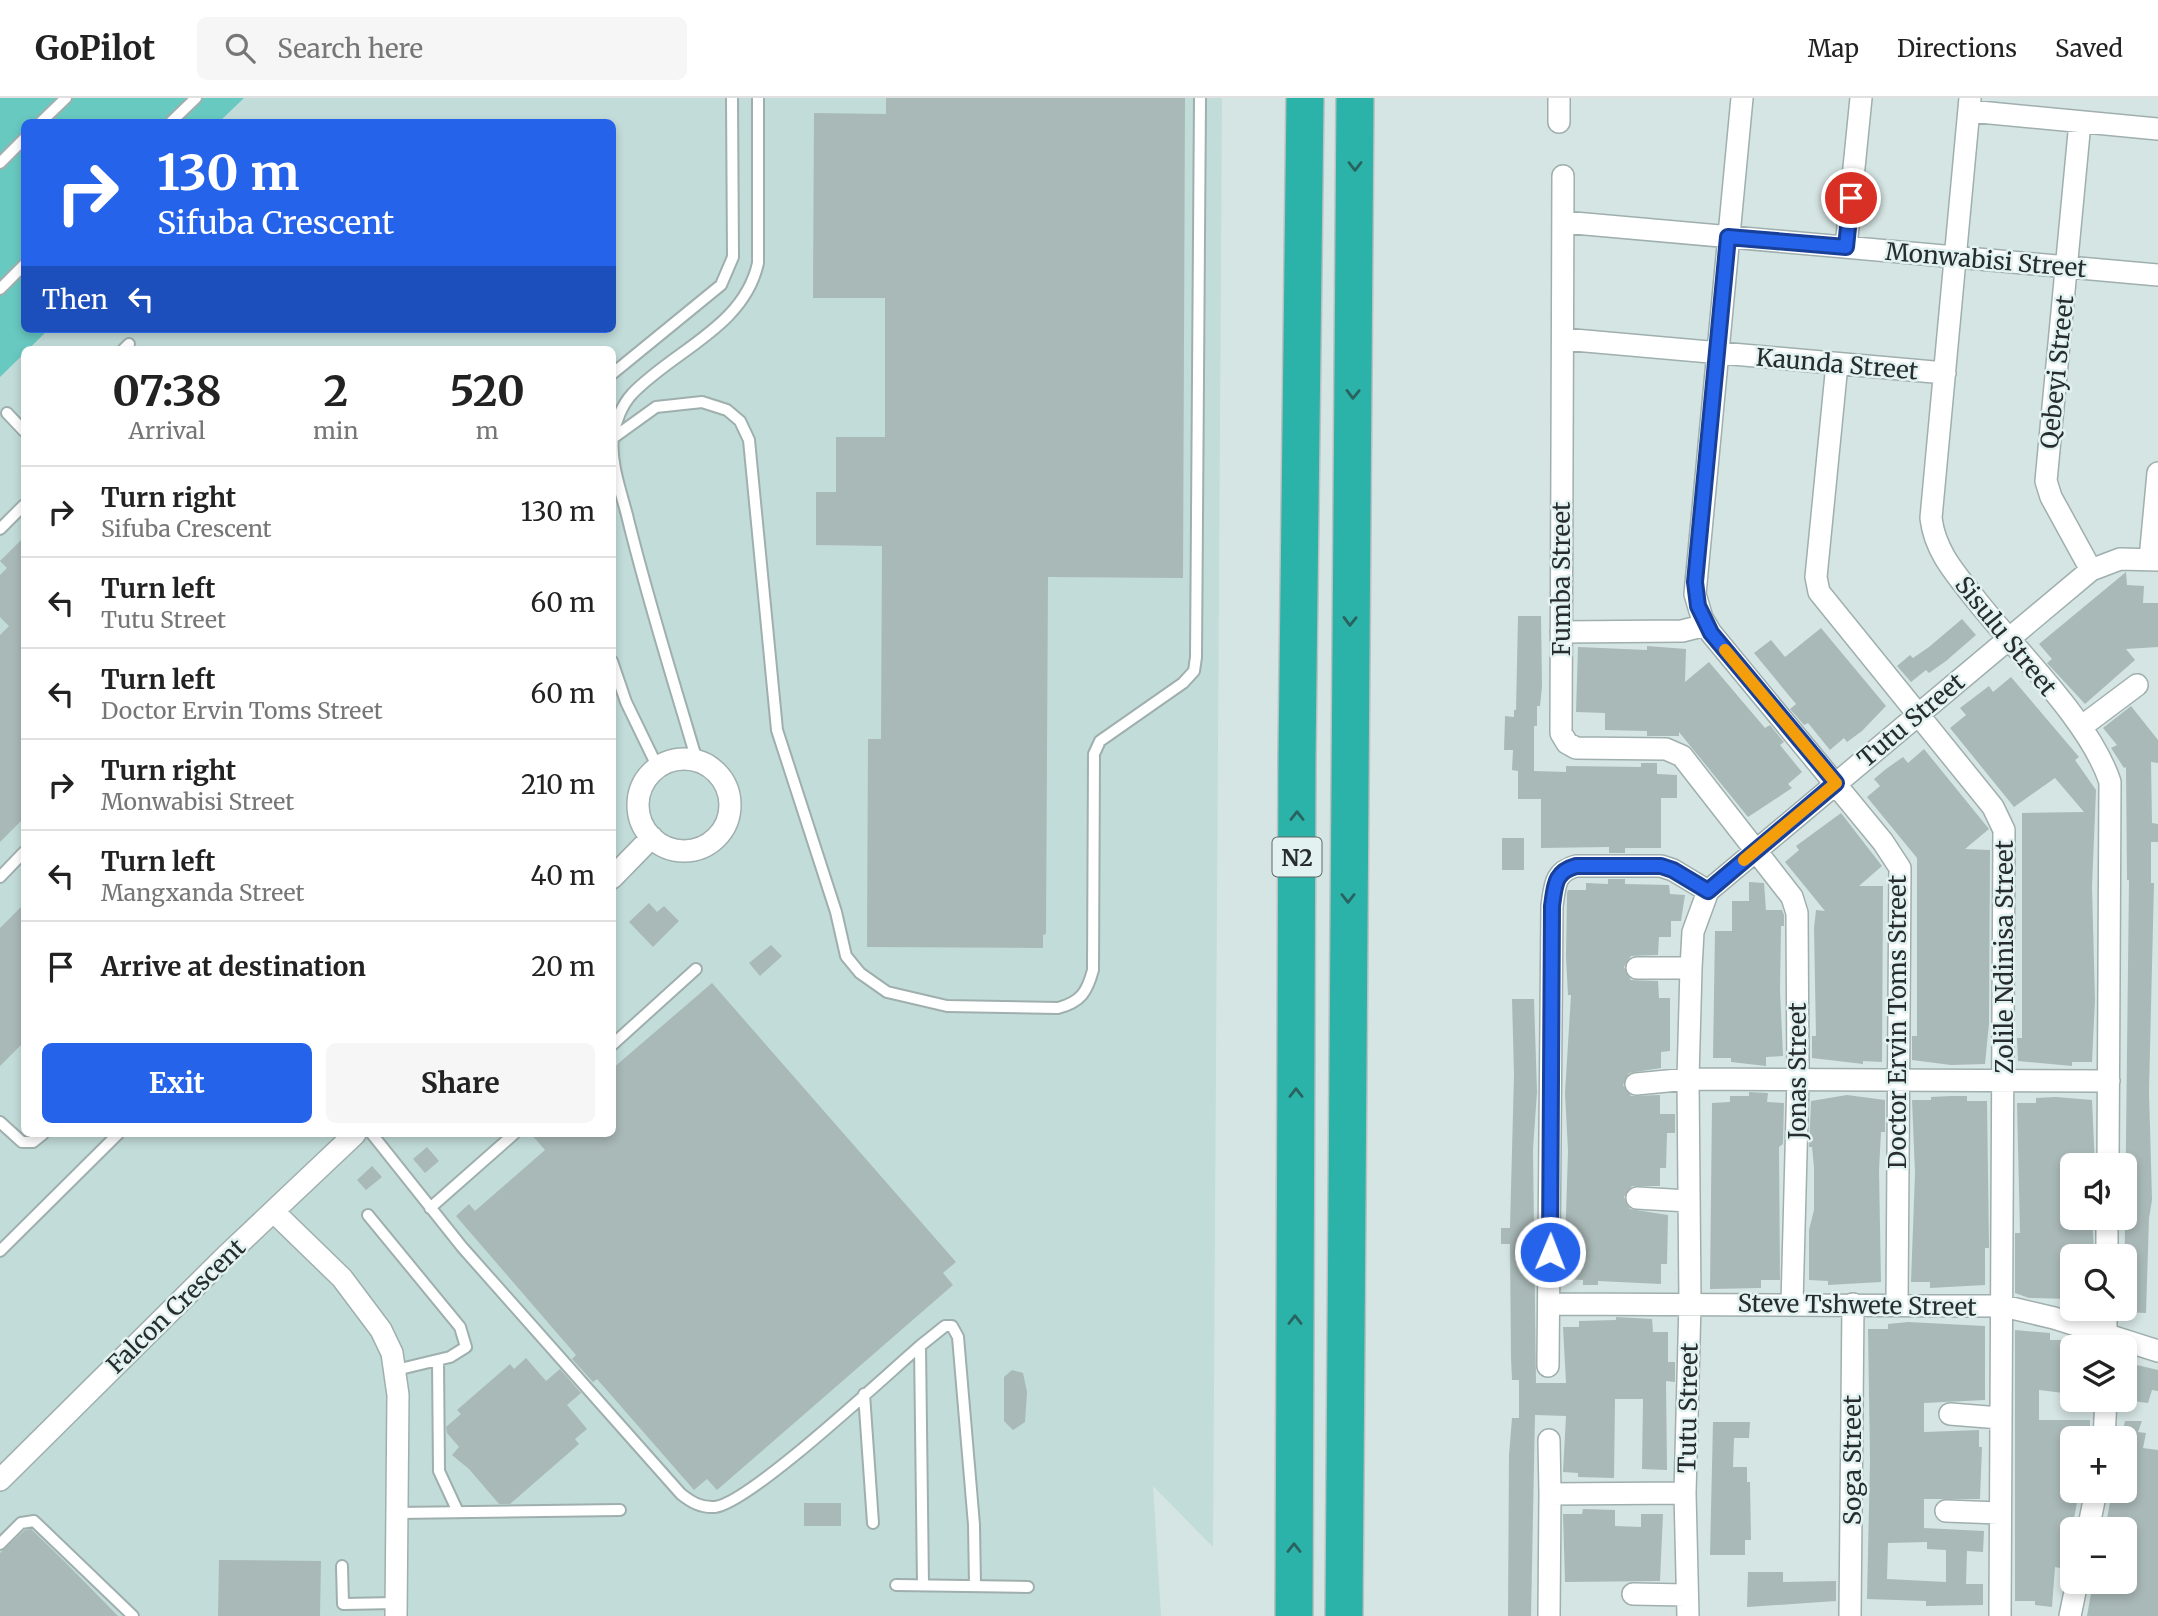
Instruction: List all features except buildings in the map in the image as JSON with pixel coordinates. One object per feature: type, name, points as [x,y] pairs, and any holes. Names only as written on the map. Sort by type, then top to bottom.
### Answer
[{"type":"highway","name":"N2","points":[[1294,1616],[1297,770],[1305,98]]},
{"type":"highway","name":"N2","points":[[1344,1616],[1355,98]]},
{"type":"street","points":[[1559,98],[1559,122]]},
{"type":"street","name":"Doctor Ervin Toms Street","points":[[1742,98],[1695,582],[1698,606],[1706,625],[1889,849],[1900,868],[1897,1304]]},
{"type":"street","points":[[1846,247],[1861,98]]},
{"type":"street","points":[[1970,105],[2158,129]]},
{"type":"street","name":"Sisulu Street","points":[[1970,105],[1933,531],[1942,556],[2081,727],[2103,761],[2111,796],[2108,1153]]},
{"type":"street","name":"Qebeyi Street","points":[[2080,121],[2046,481],[2051,497],[2091,570]]},
{"type":"street","name":"Fumba Street","points":[[1563,176],[1560,728],[1567,743],[1581,748],[1666,749],[1676,752],[1758,849]]},
{"type":"street","name":"Monwabisi Street","points":[[1563,222],[2158,275]]},
{"type":"street","name":"Kaunda Street","points":[[1563,339],[1945,373]]},
{"type":"street","name":"Zolile Ndinisa Street","points":[[1837,364],[1816,585],[1826,605],[1993,807],[2004,830],[2000,1616]]},
{"type":"street","points":[[2154,560],[2158,473]]},
{"type":"street","name":"Tutu Street","points":[[1687,1606],[1685,1493],[1690,1303],[1688,1079],[1691,968],[1693,932],[1708,891],[2091,570],[2120,559],[2154,560]]},
{"type":"street","points":[[1561,632],[1682,631],[1706,625]]},
{"type":"street","points":[[2081,727],[2137,685]]},
{"type":"street","points":[[681,759],[697,761],[711,768],[722,779],[729,794],[730,810],[726,825],[717,838],[691,851],[663,846],[652,837],[641,819],[639,797],[643,784],[658,768],[681,759]]},
{"type":"street","points":[[616,874],[652,837]]},
{"type":"street","name":"Jonas Street","points":[[1758,849],[1786,888],[1797,913],[1798,1078],[1791,1304]]},
{"type":"street","points":[[1548,1366],[1552,906],[1556,879],[1566,868],[1576,866],[1647,864],[1673,870],[1708,891]]},
{"type":"street","points":[[1637,968],[1691,968]]},
{"type":"street","points":[[1636,1084],[1688,1079],[1798,1078],[2109,1081]]},
{"type":"street","name":"Falcon Crescent","points":[[0,1480],[352,1137]]},
{"type":"street","points":[[1637,1198],[1688,1201]]},
{"type":"street","points":[[274,1212],[342,1278],[381,1330],[396,1370],[396,1609]]},
{"type":"street","name":"Steve Tshwete Street","points":[[1549,1304],[2003,1306],[2054,1318],[2091,1335]]},
{"type":"street","name":"Soga Street","points":[[1850,1616],[1853,1304]]},
{"type":"street","name":"Steve Tshwete Street","points":[[2137,1347],[2158,1351]]},
{"type":"street","points":[[1950,1414],[2000,1418]]},
{"type":"street","points":[[1549,1440],[1549,1616]]},
{"type":"street","points":[[1550,1494],[1685,1493]]},
{"type":"street","points":[[1946,1511],[1999,1513]]},
{"type":"street","points":[[1633,1594],[1687,1606]]},
{"type":"street","points":[[2070,1616],[2075,1594]]},
{"type":"lane","points":[[44,119],[66,98]]},
{"type":"lane","points":[[174,119],[196,98]]},
{"type":"lane","points":[[616,371],[721,285],[729,273],[733,257],[732,98]]},
{"type":"lane","points":[[616,426],[620,411],[632,394],[721,323],[739,305],[753,284],[758,263],[758,98]]},
{"type":"lane","points":[[616,436],[656,407],[672,403],[702,402],[727,410],[740,421],[749,440],[777,730],[836,912],[846,956],[860,973],[887,992],[947,1006],[1058,1008],[1075,1004],[1087,991],[1093,970],[1094,754],[1100,741],[1184,683],[1194,671],[1199,98]]},
{"type":"lane","points":[[0,163],[21,142]]},
{"type":"lane","points":[[0,289],[21,268]]},
{"type":"lane","points":[[8,414],[21,428]]},
{"type":"lane","points":[[616,466],[634,543],[697,761]]},
{"type":"lane","points":[[0,529],[21,508]]},
{"type":"lane","points":[[616,673],[626,702],[658,768]]},
{"type":"lane","points":[[0,877],[21,855]]},
{"type":"lane","points":[[616,1041],[696,969]]},
{"type":"lane","points":[[0,1122],[22,1142],[33,1142],[39,1137]]},
{"type":"lane","points":[[0,1251],[115,1137]]},
{"type":"lane","points":[[374,1137],[430,1208],[672,1484],[695,1504],[712,1507],[724,1505],[745,1493],[920,1346],[945,1326],[951,1326],[956,1332],[974,1525],[975,1585]]},
{"type":"lane","points":[[430,1208],[511,1137]]},
{"type":"lane","points":[[368,1215],[464,1337],[466,1347],[438,1360],[396,1370]]},
{"type":"lane","points":[[920,1346],[923,1585]]},
{"type":"lane","points":[[438,1360],[439,1471],[458,1512]]},
{"type":"lane","points":[[864,1394],[873,1523]]},
{"type":"lane","points":[[397,1513],[620,1510]]},
{"type":"lane","points":[[0,1544],[20,1524],[34,1521],[133,1616]]},
{"type":"lane","points":[[342,1566],[343,1610],[396,1609]]},
{"type":"lane","points":[[896,1585],[1028,1587]]},
{"type":"shaded area","points":[[0,98],[1222,98],[1213,1547],[1153,1486],[1161,1616],[0,1616]]},
{"type":"shaded area","points":[[0,98],[244,98],[222,119],[21,119],[21,333],[45,333],[32,346],[21,346],[21,356],[0,377]]},
{"type":"slow traffic","points":[[1725,650],[1836,783],[1744,860]]},
{"type":"route","points":[[1550,1252],[1552,906],[1556,879],[1566,868],[1576,866],[1647,864],[1673,870],[1708,891],[1836,783],[1711,633],[1698,606],[1695,582],[1728,237],[1846,247],[1851,198]]}]
